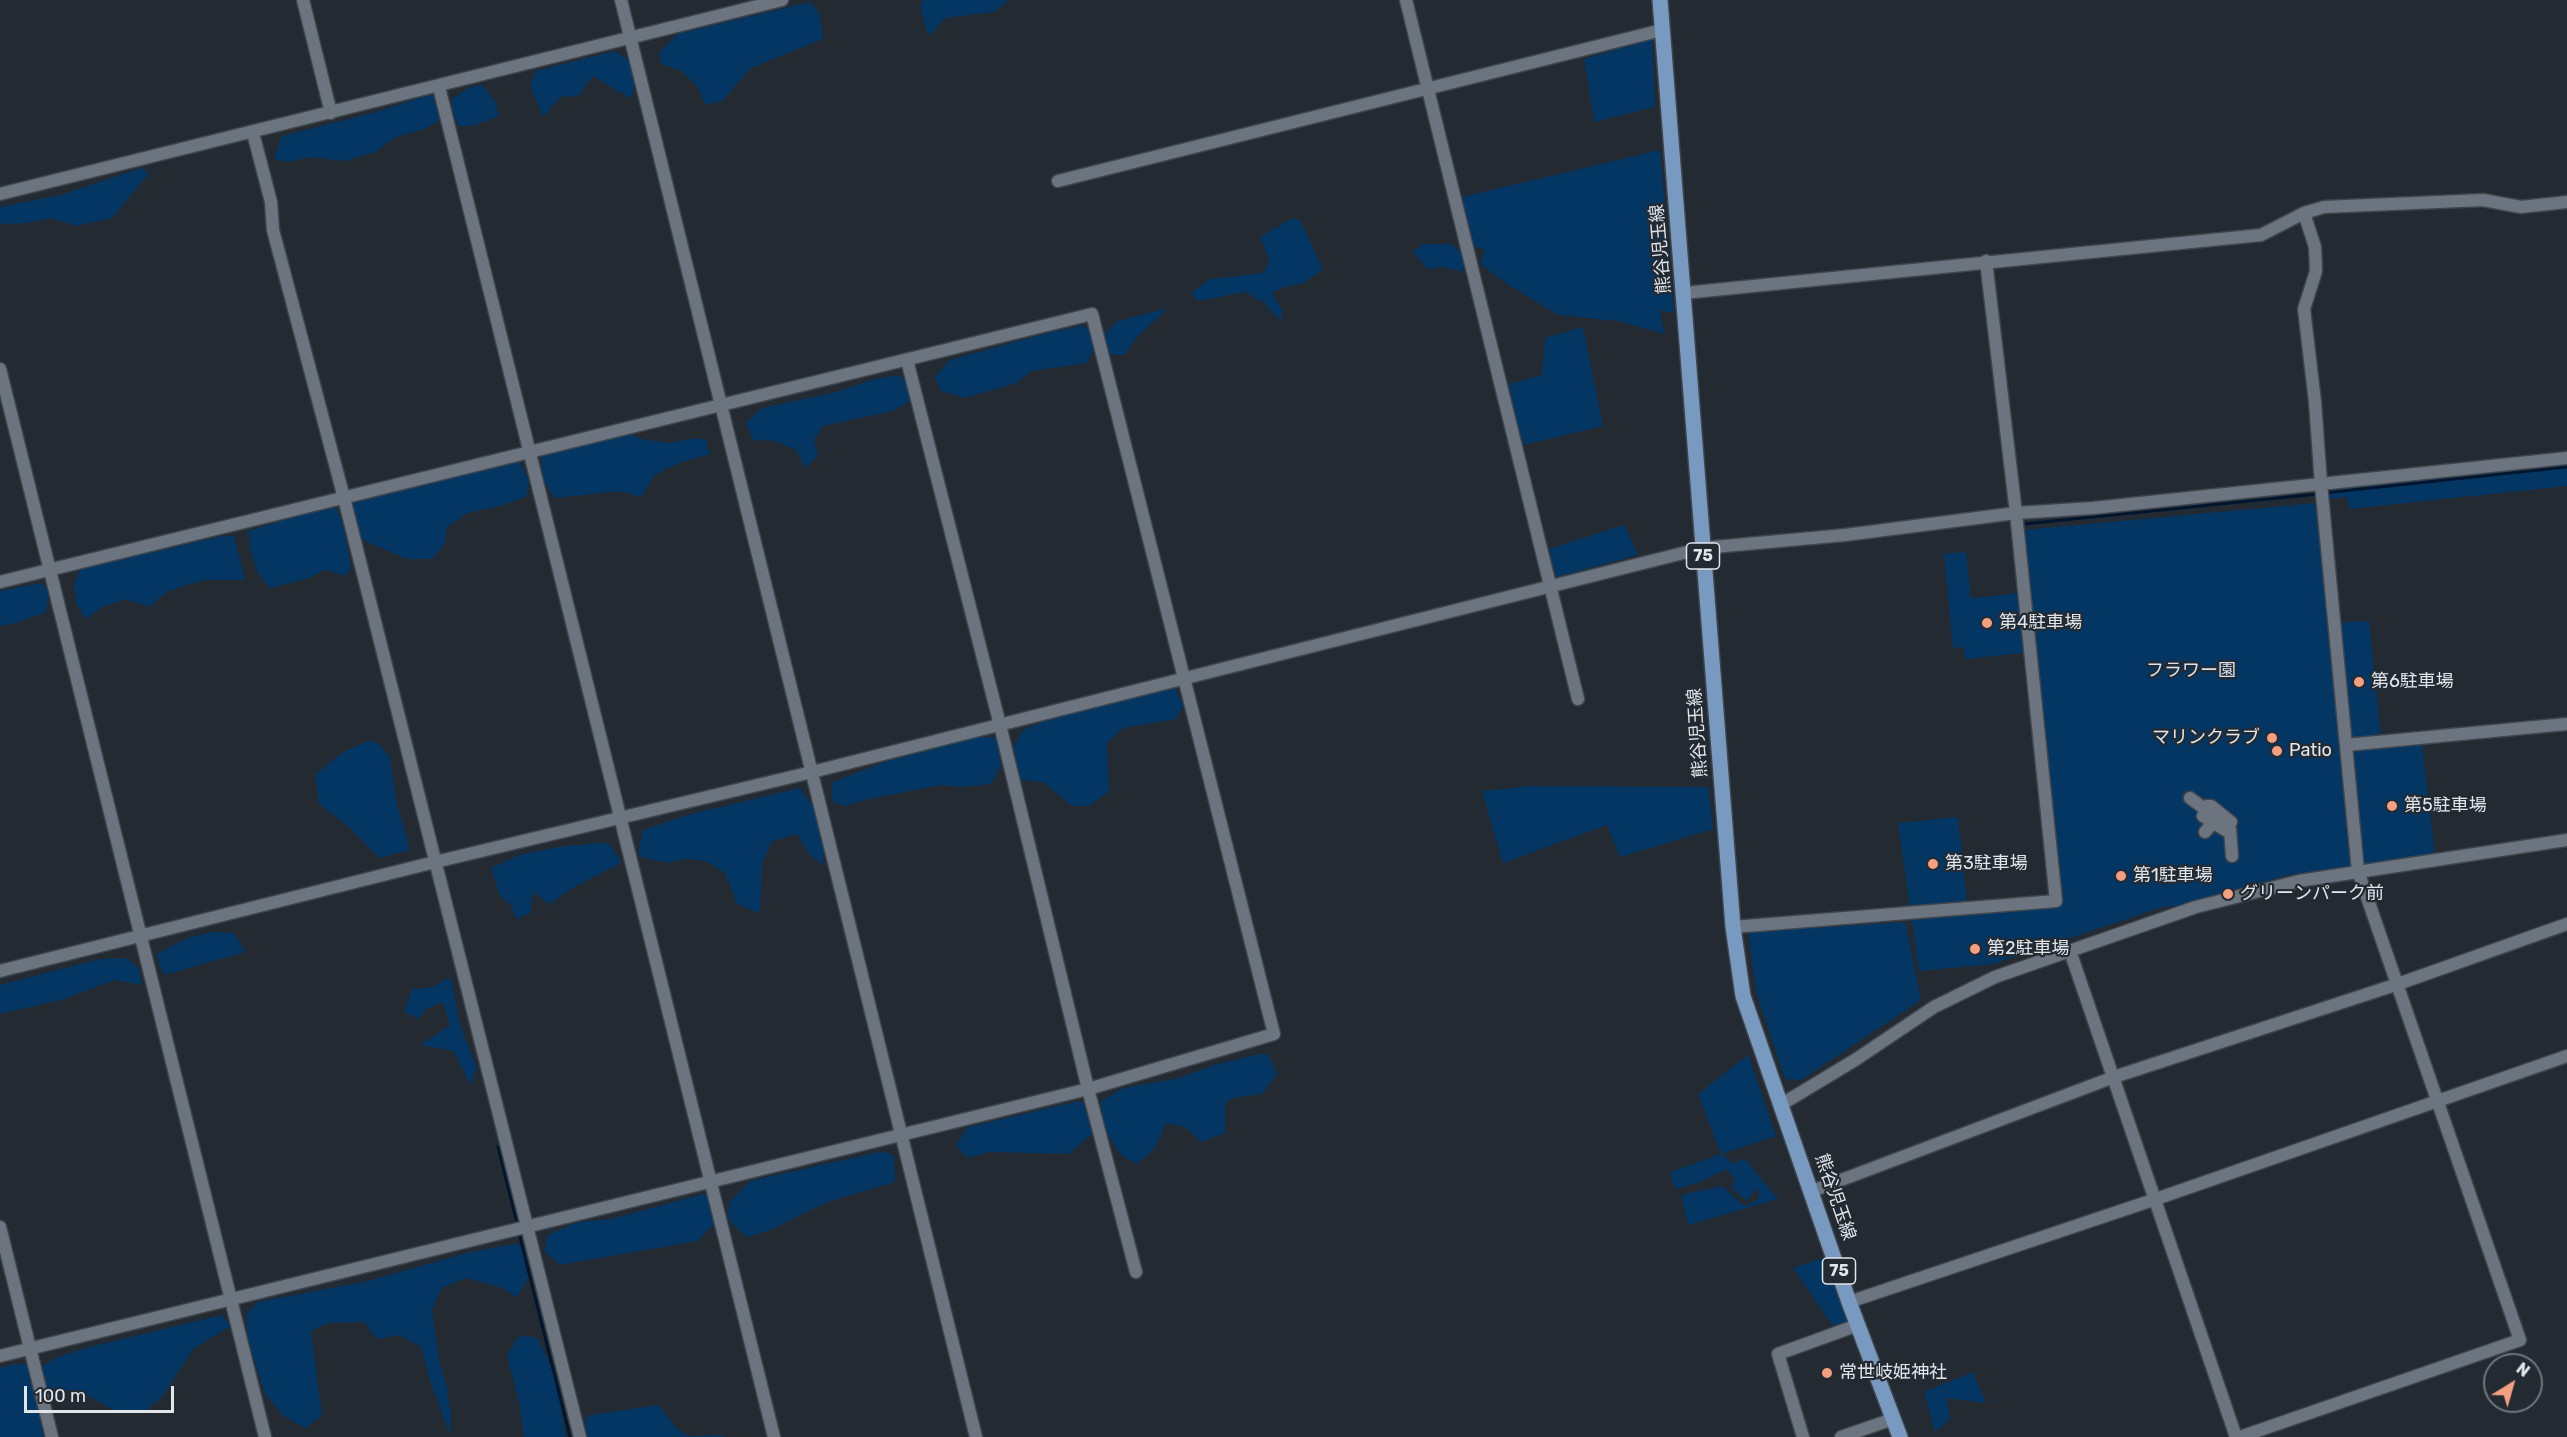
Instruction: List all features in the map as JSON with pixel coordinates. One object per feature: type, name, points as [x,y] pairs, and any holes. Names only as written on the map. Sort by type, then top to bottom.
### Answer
[{"type":"main road","name":"熊谷児玉線","points":[[1660,0],[1733,927],[1743,996],[1858,1325],[1900,1437]]},
{"type":"street","points":[[303,0],[331,113]]},
{"type":"street","points":[[621,0],[976,1437]]},
{"type":"street","points":[[0,194],[439,87],[782,0]]},
{"type":"street","points":[[1406,0],[1578,699]]},
{"type":"street","points":[[1058,181],[1662,30]]},
{"type":"street","points":[[439,87],[774,1437]]},
{"type":"street","points":[[253,133],[272,202],[273,230],[345,498],[580,1437]]},
{"type":"street","points":[[1684,293],[2261,235],[2304,213],[2324,207],[2483,200],[2521,207],[2567,202]]},
{"type":"street","points":[[2070,951],[2238,1437],[2520,1340],[2358,871],[2315,402],[2304,309],[2316,271],[2315,247],[2304,213]]},
{"type":"street","points":[[1733,927],[2056,901],[2016,513],[1986,261]]},
{"type":"street","points":[[0,582],[1092,314],[1274,1034],[1088,1089],[901,1137],[711,1181],[0,1356]]},
{"type":"street","points":[[907,360],[1000,725],[1088,1089],[1136,1272]]},
{"type":"street","points":[[0,369],[265,1437]]},
{"type":"street","points":[[0,971],[435,862],[812,772],[1703,548],[1845,535],[2016,513],[2093,508],[2567,458]]},
{"type":"street","points":[[2346,745],[2567,724]]},
{"type":"street","points":[[2190,798],[2205,809]]},
{"type":"street","points":[[2211,806],[2231,822],[2222,830],[2209,828],[2203,816],[2205,809],[2211,806]]},
{"type":"street","points":[[2227,827],[2230,829],[2232,856]]},
{"type":"street","points":[[1782,1104],[1855,1060],[1934,1007],[1995,977],[2210,903],[2299,881],[2567,840]]},
{"type":"street","points":[[1812,1191],[2114,1077],[2398,984],[2567,924]]},
{"type":"street","points":[[1850,1302],[2156,1199],[2567,1056]]},
{"type":"street","points":[[0,1227],[52,1437]]},
{"type":"street","points":[[1803,1437],[1778,1354],[1858,1325]]},
{"type":"street","points":[[1841,1437],[1893,1419]]},
{"type":"green space","points":[[922,0],[1009,0],[994,12],[945,18],[928,35],[920,8]]},
{"type":"green space","points":[[810,2],[820,14],[823,39],[751,68],[721,102],[705,104],[697,86],[681,71],[662,64],[659,53],[677,34]]},
{"type":"green space","points":[[1652,39],[1655,107],[1594,122],[1584,59]]},
{"type":"green space","points":[[614,51],[630,61],[635,85],[631,99],[593,76],[578,96],[560,97],[543,117],[530,85],[536,71]]},
{"type":"green space","points":[[482,85],[496,103],[499,116],[473,126],[458,126],[452,109],[452,99],[470,87]]},
{"type":"green space","points":[[435,93],[445,117],[424,129],[394,138],[375,152],[345,161],[311,157],[288,162],[274,159],[282,136],[373,113]]},
{"type":"green space","points":[[1660,150],[1674,313],[1659,310],[1665,334],[1618,321],[1558,315],[1507,284],[1480,264],[1485,250],[1471,246],[1462,197]]},
{"type":"green space","points":[[141,168],[149,173],[112,218],[76,226],[52,218],[27,223],[0,224],[0,207],[61,195]]},
{"type":"green space","points":[[1291,219],[1299,219],[1323,269],[1304,283],[1284,287],[1272,293],[1282,310],[1281,321],[1263,302],[1245,292],[1198,301],[1191,293],[1210,279],[1264,273],[1269,259],[1260,237]]},
{"type":"green space","points":[[1423,244],[1451,244],[1464,258],[1463,272],[1442,267],[1428,269],[1413,252]]},
{"type":"green space","points":[[1168,308],[1138,336],[1124,355],[1108,354],[1103,335],[1118,321]]},
{"type":"green space","points":[[1081,326],[1091,329],[1093,349],[1087,363],[1032,371],[1016,383],[965,398],[941,391],[935,377],[950,360]]},
{"type":"green space","points":[[1583,327],[1603,426],[1524,445],[1505,385],[1542,375],[1545,338]]},
{"type":"green space","points":[[897,375],[907,382],[910,401],[893,411],[823,426],[814,440],[818,456],[805,468],[796,450],[776,441],[753,440],[746,423],[762,408],[837,392],[868,381]]},
{"type":"green space","points":[[626,432],[641,439],[668,443],[695,438],[706,440],[710,454],[679,463],[655,475],[641,497],[619,491],[555,498],[544,482],[541,458],[560,447]]},
{"type":"green space","points":[[2567,458],[2567,486],[2349,509],[2348,497],[2328,499],[2328,483]]},
{"type":"green space","points":[[505,461],[519,461],[529,480],[527,496],[500,506],[468,513],[447,527],[445,544],[432,559],[407,559],[386,550],[361,539],[353,525],[349,500],[418,480],[484,471]]},
{"type":"green space","name":"フラワー園","points":[[2316,503],[2329,623],[2369,621],[2382,748],[2422,744],[2435,857],[2288,875],[2182,906],[2163,907],[1993,964],[1919,971],[1898,823],[1958,817],[1967,905],[2065,897],[2061,893],[2034,652],[1965,659],[1964,647],[1953,648],[1944,554],[1966,552],[1971,598],[2029,592],[2024,530]]},
{"type":"green space","points":[[330,506],[337,509],[344,528],[351,568],[346,576],[325,570],[306,579],[270,588],[258,574],[250,548],[248,531]]},
{"type":"green space","points":[[1624,525],[1638,555],[1556,577],[1549,549]]},
{"type":"green space","points":[[222,536],[234,536],[245,580],[206,580],[186,585],[167,592],[149,607],[125,599],[103,607],[85,619],[76,603],[74,584],[81,569]]},
{"type":"green space","points":[[41,583],[49,591],[46,612],[0,626],[0,591]]},
{"type":"green space","points":[[1175,688],[1183,706],[1176,719],[1123,728],[1107,743],[1109,791],[1090,806],[1072,806],[1043,782],[1020,780],[1011,767],[1010,754],[1023,730],[1052,718]]},
{"type":"green space","points":[[980,736],[996,738],[1001,766],[991,784],[963,787],[940,785],[864,800],[846,806],[834,803],[831,793],[833,782],[905,754],[943,743]]},
{"type":"green space","points":[[369,740],[380,745],[390,757],[397,804],[410,850],[379,858],[349,827],[319,804],[315,775],[342,753]]},
{"type":"green space","points":[[1532,786],[1708,787],[1713,829],[1620,857],[1607,825],[1503,863],[1482,791]]},
{"type":"green space","points":[[800,788],[816,811],[824,841],[823,865],[810,855],[797,834],[771,842],[762,865],[760,913],[737,904],[725,873],[706,861],[685,859],[667,863],[641,857],[638,852],[643,830],[687,815]]},
{"type":"green space","points":[[608,843],[622,862],[571,889],[550,904],[533,892],[530,913],[516,919],[511,905],[500,896],[491,868],[519,855],[558,847]]},
{"type":"green space","points":[[1905,922],[1921,1000],[1801,1080],[1785,1079],[1757,995],[1748,932]]},
{"type":"green space","points":[[212,932],[234,933],[245,952],[164,975],[156,955],[187,938]]},
{"type":"green space","points":[[125,958],[139,968],[142,985],[115,980],[61,1000],[0,1014],[0,985],[100,959]]},
{"type":"green space","points":[[447,978],[451,979],[460,1026],[477,1068],[470,1085],[454,1051],[421,1045],[450,1025],[443,1002],[426,1009],[418,1019],[404,1011],[412,989],[433,987]]},
{"type":"green space","points":[[1260,1054],[1269,1055],[1277,1074],[1262,1094],[1232,1098],[1225,1104],[1225,1133],[1201,1142],[1185,1127],[1166,1123],[1155,1148],[1137,1164],[1121,1155],[1106,1132],[1100,1102],[1124,1088],[1179,1078],[1214,1065]]},
{"type":"green space","points":[[1748,1055],[1776,1136],[1722,1154],[1734,1164],[1744,1158],[1778,1199],[1688,1225],[1681,1195],[1722,1186],[1744,1206],[1759,1199],[1758,1187],[1746,1201],[1731,1187],[1735,1181],[1727,1169],[1697,1183],[1675,1189],[1670,1172],[1721,1154],[1698,1094]]},
{"type":"green space","points":[[1075,1102],[1086,1102],[1093,1110],[1093,1133],[1069,1154],[990,1152],[967,1158],[956,1145],[968,1127]]},
{"type":"green space","points":[[884,1151],[894,1156],[895,1182],[827,1202],[771,1230],[746,1237],[727,1218],[730,1202],[750,1181]]},
{"type":"green space","points":[[703,1194],[715,1195],[716,1223],[697,1241],[560,1265],[544,1251],[548,1235],[578,1222],[612,1219]]},
{"type":"green space","points":[[518,1243],[523,1251],[528,1279],[517,1297],[502,1288],[467,1278],[441,1288],[432,1311],[439,1360],[446,1383],[451,1414],[450,1435],[430,1381],[421,1347],[399,1335],[377,1339],[364,1322],[328,1323],[311,1331],[322,1416],[305,1428],[284,1416],[265,1394],[248,1340],[246,1314],[258,1302],[368,1281],[467,1253]]},
{"type":"green space","points":[[1823,1258],[1849,1324],[1835,1329],[1793,1268]]},
{"type":"green space","points":[[222,1315],[231,1326],[193,1349],[162,1397],[142,1413],[113,1410],[89,1396],[67,1390],[50,1392],[39,1369],[55,1358],[89,1347]]},
{"type":"green space","points":[[530,1336],[538,1339],[557,1379],[565,1437],[524,1437],[520,1406],[507,1356],[518,1337]]},
{"type":"green space","points":[[15,1364],[28,1364],[51,1437],[0,1437],[0,1368]]},
{"type":"green space","points":[[1973,1372],[1986,1403],[1946,1398],[1950,1419],[1935,1432],[1924,1392]]},
{"type":"green space","points":[[659,1405],[676,1428],[688,1436],[724,1435],[725,1437],[587,1437],[585,1422],[589,1415]]},
{"type":"waterway","points":[[2324,493],[2567,467]]},
{"type":"waterway","points":[[2024,524],[2318,494]]},
{"type":"waterway","points":[[498,1147],[518,1227]]},
{"type":"waterway","points":[[519,1233],[570,1437]]},
{"type":"place","name":"第4駐車場","points":[[1987,623]]},
{"type":"place","name":"第6駐車場","points":[[2359,682]]},
{"type":"place","name":"マリンクラブ","points":[[2272,738]]},
{"type":"place","name":"Patio","points":[[2277,751]]},
{"type":"place","name":"第5駐車場","points":[[2392,806]]},
{"type":"place","name":"第3駐車場","points":[[1933,864]]},
{"type":"place","name":"第1駐車場","points":[[2121,876]]},
{"type":"place","name":"グリーンパーク前","points":[[2228,894]]},
{"type":"place","name":"第2駐車場","points":[[1975,949]]},
{"type":"place","name":"常世岐姫神社","points":[[1827,1373]]}]
